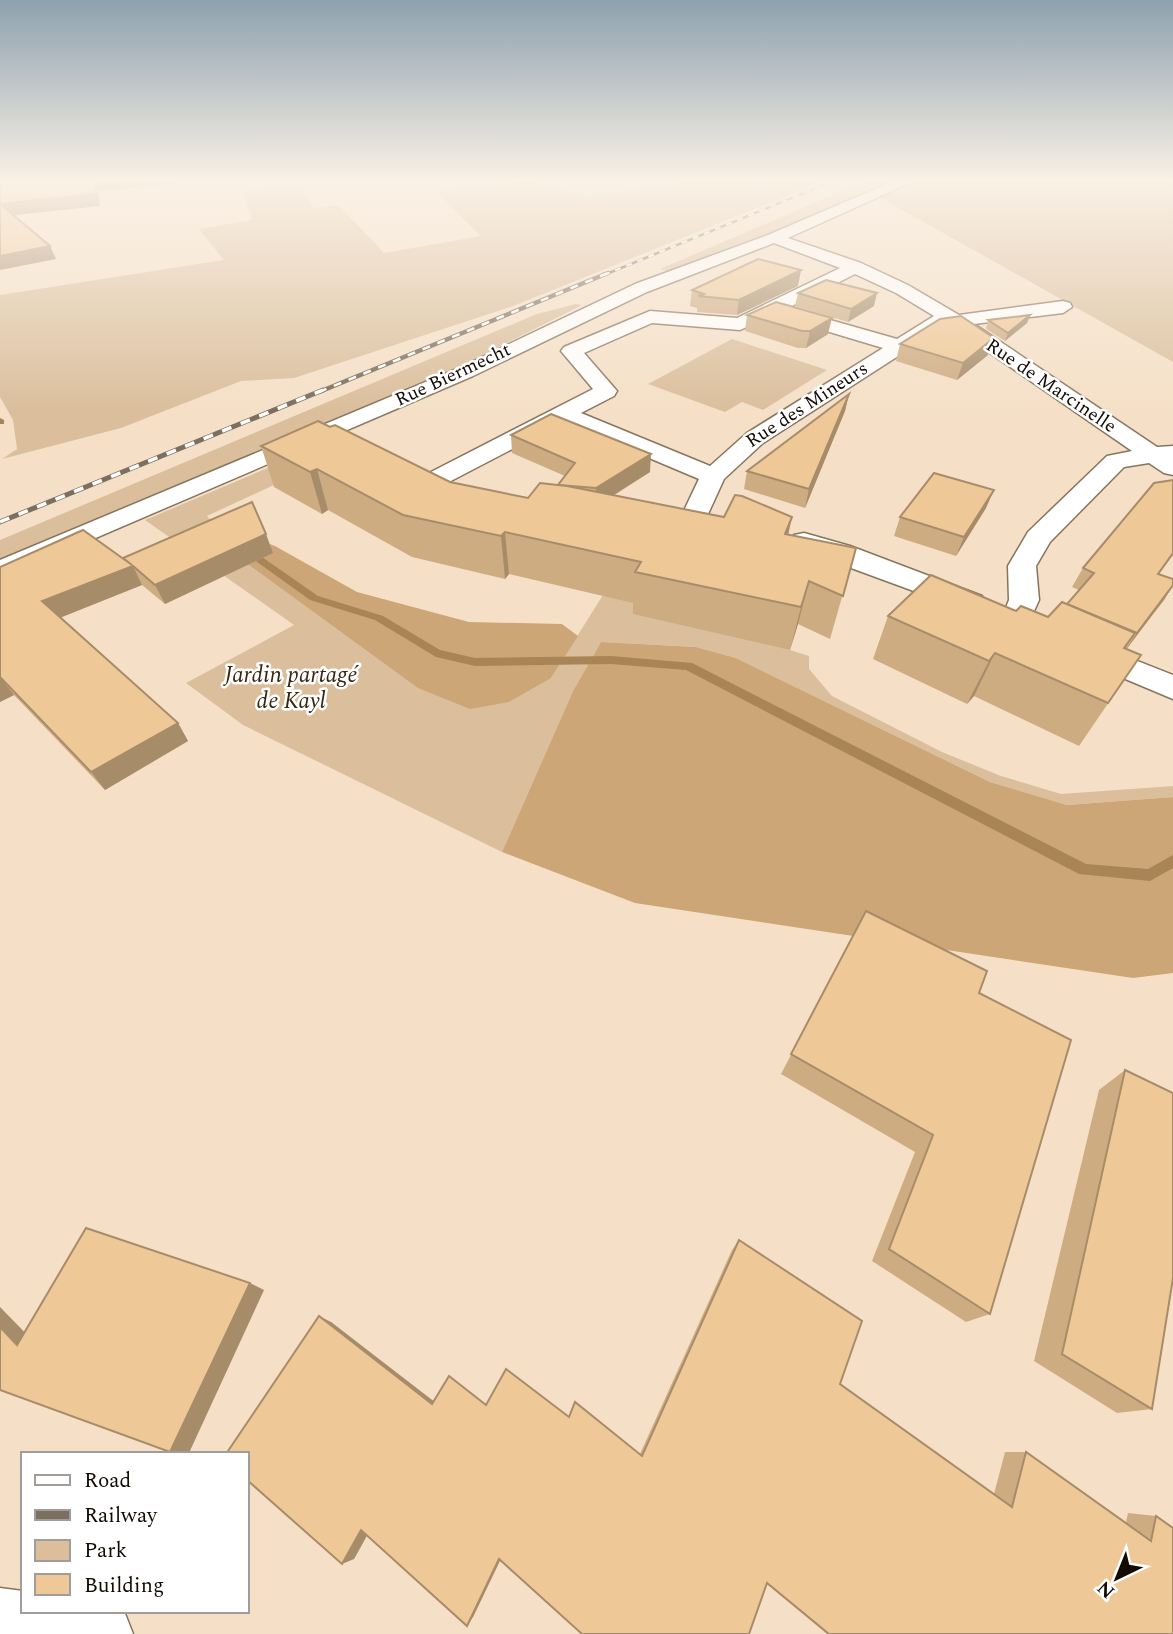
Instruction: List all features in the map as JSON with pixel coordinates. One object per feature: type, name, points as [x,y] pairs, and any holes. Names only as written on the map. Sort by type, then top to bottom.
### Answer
[{"type":"street","name":"Rue Biermecht","points":[[0,570],[466,372],[641,288],[723,257]]},
{"type":"street","name":"Rue de Marcinelle","points":[[828,257],[902,289],[1166,458]]},
{"type":"street","points":[[439,478],[606,391],[571,351],[650,317],[740,324],[855,267]]},
{"type":"street","points":[[952,319],[1063,307]]},
{"type":"street","points":[[770,308],[898,346]]},
{"type":"street","name":"Rue des Mineurs","points":[[695,520],[713,476],[755,438],[898,346],[952,319]]},
{"type":"street","points":[[564,414],[713,476]]},
{"type":"street","points":[[337,427],[370,444]]},
{"type":"street","points":[[1040,630],[1024,600],[1022,566],[1038,538],[1116,461],[1166,458]]},
{"type":"street","points":[[774,533],[840,552],[1040,630],[1173,688]]},
{"type":"street","points":[[0,1623],[98,1634]]},
{"type":"green space","points":[[222,257],[634,257],[513,306],[294,378],[241,381],[121,428],[2,459],[17,449],[13,420],[0,397],[0,295],[224,260]]},
{"type":"green space","points":[[687,257],[710,257],[670,272],[660,269]]},
{"type":"green space","points":[[986,257],[1173,257],[1173,362]]},
{"type":"green space","points":[[576,304],[582,305],[455,369],[0,560],[0,540],[537,314]]},
{"type":"green space","points":[[732,339],[827,370],[763,410],[742,402],[725,412],[648,384]]},
{"type":"green space","name":"Jardin partagé de Kayl","points":[[349,450],[207,516],[215,525],[220,543],[551,678],[643,531],[790,650],[809,656],[809,669],[832,696],[942,752],[1001,776],[1061,794],[1173,786],[1173,797],[1067,805],[990,782],[736,658],[696,647],[601,642],[573,691],[502,852],[243,725],[186,683],[294,625],[145,520],[308,451]]},
{"type":"shaded area","points":[[236,531],[275,546],[357,592],[469,622],[562,624],[578,636],[551,678],[509,702],[470,709],[418,688],[219,543]]},
{"type":"shaded area","points":[[601,642],[696,647],[736,658],[990,782],[1067,805],[1173,797],[1173,973],[1133,978],[635,903],[502,852],[573,691]]},
{"type":"building","points":[[758,259],[801,270],[739,300],[698,296],[704,294],[692,290]]},
{"type":"building","points":[[826,280],[877,293],[851,309],[798,293]]},
{"type":"building","points":[[776,302],[832,318],[810,331],[802,331],[747,315]]},
{"type":"building","points":[[1030,315],[1008,333],[988,320]]},
{"type":"building","points":[[961,316],[994,338],[963,363],[900,344],[940,319]]},
{"type":"building","points":[[849,394],[809,489],[747,471]]},
{"type":"building","points":[[551,414],[651,454],[596,488],[558,485],[575,463],[511,435]]},
{"type":"building","points":[[318,421],[330,427],[335,425],[450,482],[528,498],[540,483],[724,517],[735,495],[742,496],[792,517],[785,534],[856,548],[843,596],[809,581],[801,607],[635,572],[641,562],[505,532],[501,536],[403,515],[317,469],[310,472],[261,446]]},
{"type":"building","points":[[934,473],[994,490],[964,537],[900,517]]},
{"type":"building","points":[[1173,480],[1173,553],[1158,574],[1173,579],[1173,585],[1137,633],[1067,604],[1094,573],[1083,568],[1154,483]]},
{"type":"building","points":[[252,502],[266,534],[155,585],[133,566],[42,601],[178,723],[91,772],[0,677],[0,567],[83,530],[132,565],[123,558]]},
{"type":"building","points":[[931,575],[1016,611],[1021,606],[1048,617],[1062,602],[1135,633],[1124,648],[1141,655],[1108,703],[995,653],[989,661],[888,616]]},
{"type":"building","points":[[866,911],[987,971],[979,993],[1071,1040],[990,1314],[889,1249],[933,1135],[791,1054]]},
{"type":"building","points":[[1125,1070],[1173,1093],[1173,1278],[1152,1409],[1062,1354]]},
{"type":"building","points":[[86,1228],[250,1283],[170,1452],[0,1390],[0,1327],[17,1345]]},
{"type":"building","points":[[739,1240],[862,1321],[840,1384],[1012,1507],[1026,1452],[1151,1541],[1156,1516],[1173,1528],[1173,1634],[829,1634],[767,1583],[749,1634],[582,1634],[499,1559],[467,1626],[361,1530],[342,1564],[248,1481],[248,1452],[227,1452],[319,1316],[432,1404],[449,1376],[486,1405],[506,1369],[569,1417],[575,1402],[642,1456]]},
{"type":"waterway","points":[[246,549],[314,598],[379,618],[436,653],[475,662],[611,660],[688,666],[1084,870],[1150,875],[1173,861]]},
{"type":"railway","points":[[604,275],[647,257]]},
{"type":"railway","points":[[319,392],[608,273]]},
{"type":"railway","points":[[0,522],[323,390]]}]
